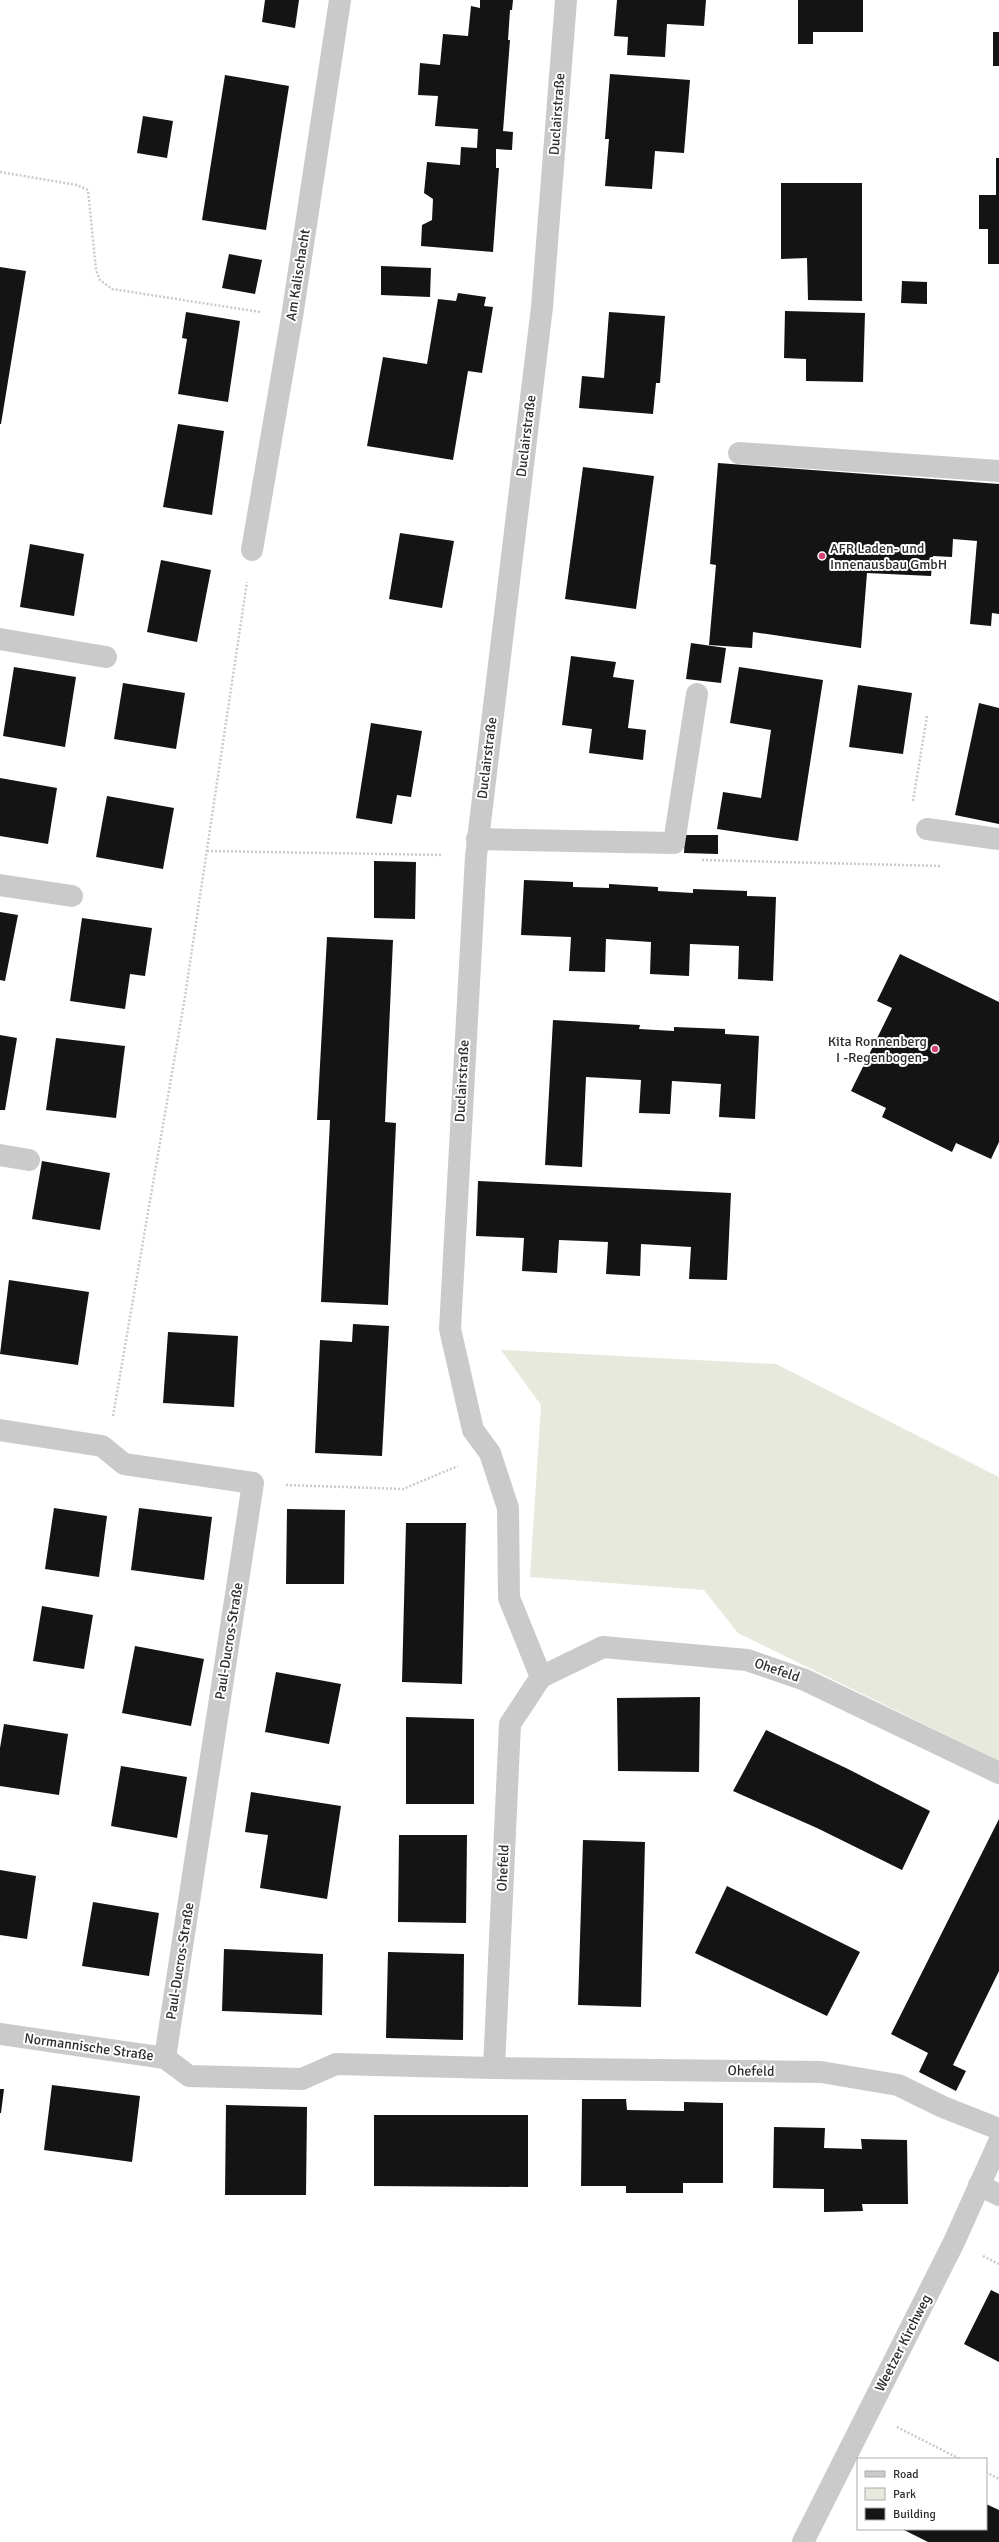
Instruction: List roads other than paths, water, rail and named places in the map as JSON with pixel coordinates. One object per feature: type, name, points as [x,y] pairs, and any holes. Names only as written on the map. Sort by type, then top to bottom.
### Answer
[{"type":"street","name":"Am Kalischacht","points":[[252,550],[292,317],[340,0]]},
{"type":"street","name":"Duclairstraße","points":[[540,1677],[509,1598],[508,1508],[490,1452],[472,1430],[450,1330],[477,847],[542,307],[566,0]]},
{"type":"street","points":[[739,453],[999,471]]},
{"type":"street","points":[[0,639],[106,657]]},
{"type":"street","points":[[477,847],[674,843],[697,694]]},
{"type":"street","points":[[927,829],[999,839]]},
{"type":"street","points":[[0,885],[72,896]]},
{"type":"street","points":[[0,1155],[29,1160]]},
{"type":"street","name":"Paul-Ducros-Straße","points":[[0,1430],[102,1446],[124,1464],[253,1483],[165,2058]]},
{"type":"street","name":"Ohefeld","points":[[494,2068],[510,1724],[540,1677],[603,1647],[747,1660],[805,1680],[999,1773]]},
{"type":"street","name":"Normannische Straße","points":[[0,2034],[165,2058],[189,2076],[302,2079],[336,2064]]},
{"type":"street","name":"Ohefeld","points":[[336,2064],[494,2068],[821,2072],[898,2085],[943,2107],[999,2129]]},
{"type":"street","name":"Weetzer Kirchweg","points":[[802,2542],[954,2242],[999,2142]]},
{"type":"street","points":[[979,2185],[999,2195]]},
{"type":"place","name":"AFR Laden- und Innenausbau GmbH","points":[[822,556]]},
{"type":"place","name":"Kita Ronnenberg I -Regenbogen-","points":[[935,1049]]}]
